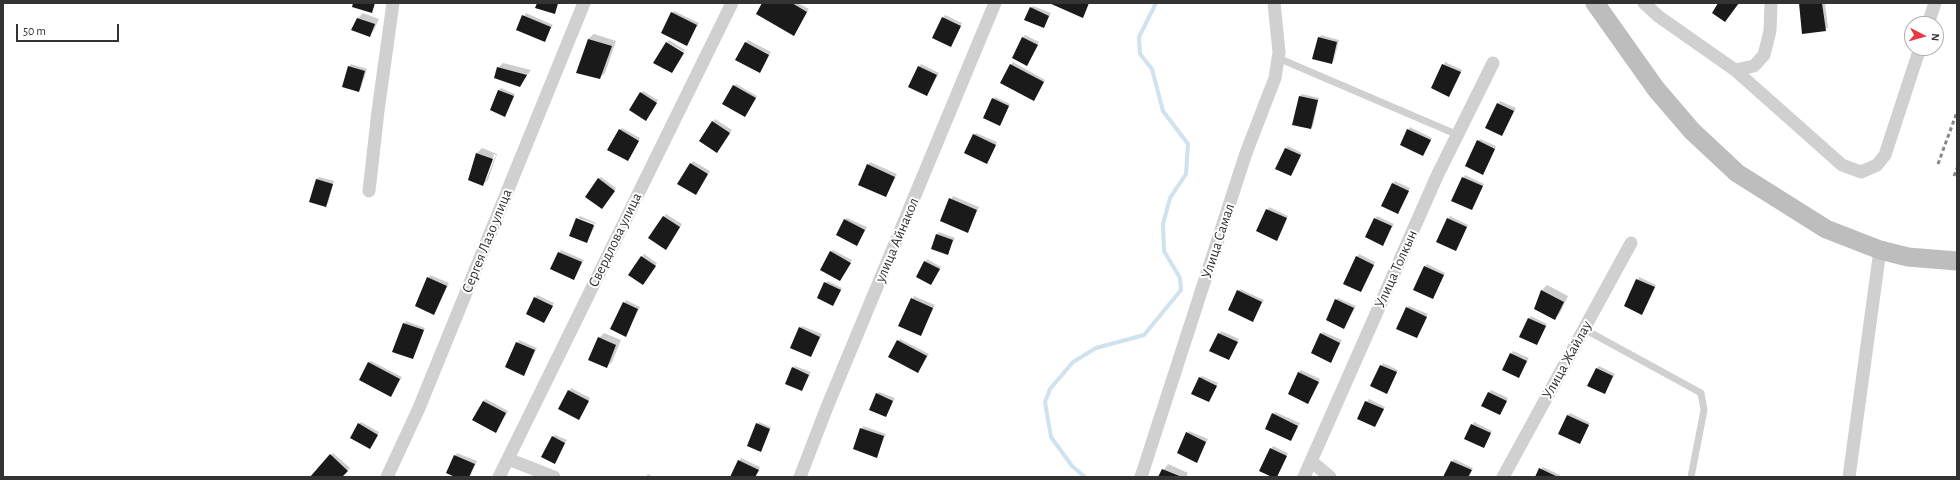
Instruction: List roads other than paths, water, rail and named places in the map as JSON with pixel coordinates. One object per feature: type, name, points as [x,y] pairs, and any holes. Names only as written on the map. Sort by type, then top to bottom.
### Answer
[{"type":"main road","points":[[1595,3],[1656,89],[1692,131],[1737,173],[1826,230],[1880,250],[1908,256],[1957,261]]},
{"type":"street","points":[[369,191],[378,111],[393,3]]},
{"type":"street","name":"Сергея Лазо улица","points":[[387,477],[419,408],[584,3]]},
{"type":"street","name":"Свердлова улица","points":[[499,477],[732,3]]},
{"type":"street","name":"улица Айнакол","points":[[800,477],[827,407],[995,3]]},
{"type":"street","name":"Улица Самал","points":[[1141,477],[1246,153],[1275,78],[1278,58],[1274,3]]},
{"type":"street","points":[[1644,3],[1658,16],[1735,70],[1842,165],[1861,172],[1877,165],[1885,154],[1917,56]]},
{"type":"street","points":[[1735,70],[1754,66],[1764,55],[1770,31],[1771,3]]},
{"type":"street","points":[[1930,16],[1934,3]]},
{"type":"street","name":"Улица Толкын","points":[[1304,477],[1437,176],[1493,63]]},
{"type":"street","name":"Улица Жайлау","points":[[1503,477],[1631,243]]},
{"type":"street","points":[[1849,477],[1880,250]]},
{"type":"street","points":[[508,459],[554,477]]},
{"type":"street","points":[[1311,462],[1330,477]]},
{"type":"lane","points":[[1278,58],[1458,135]]},
{"type":"lane","points":[[1584,329],[1701,393],[1704,410],[1691,477]]},
{"type":"waterway","points":[[1085,477],[1072,466],[1051,437],[1045,402],[1050,389],[1073,362],[1096,348],[1144,335],[1181,290],[1180,278],[1164,251],[1163,224],[1170,198],[1186,174],[1188,144],[1163,111],[1152,69],[1140,54],[1139,37],[1156,3]]},
{"type":"railway","points":[[1938,164],[1957,112]]},
{"type":"railway","points":[[1954,176],[1957,168]]}]
